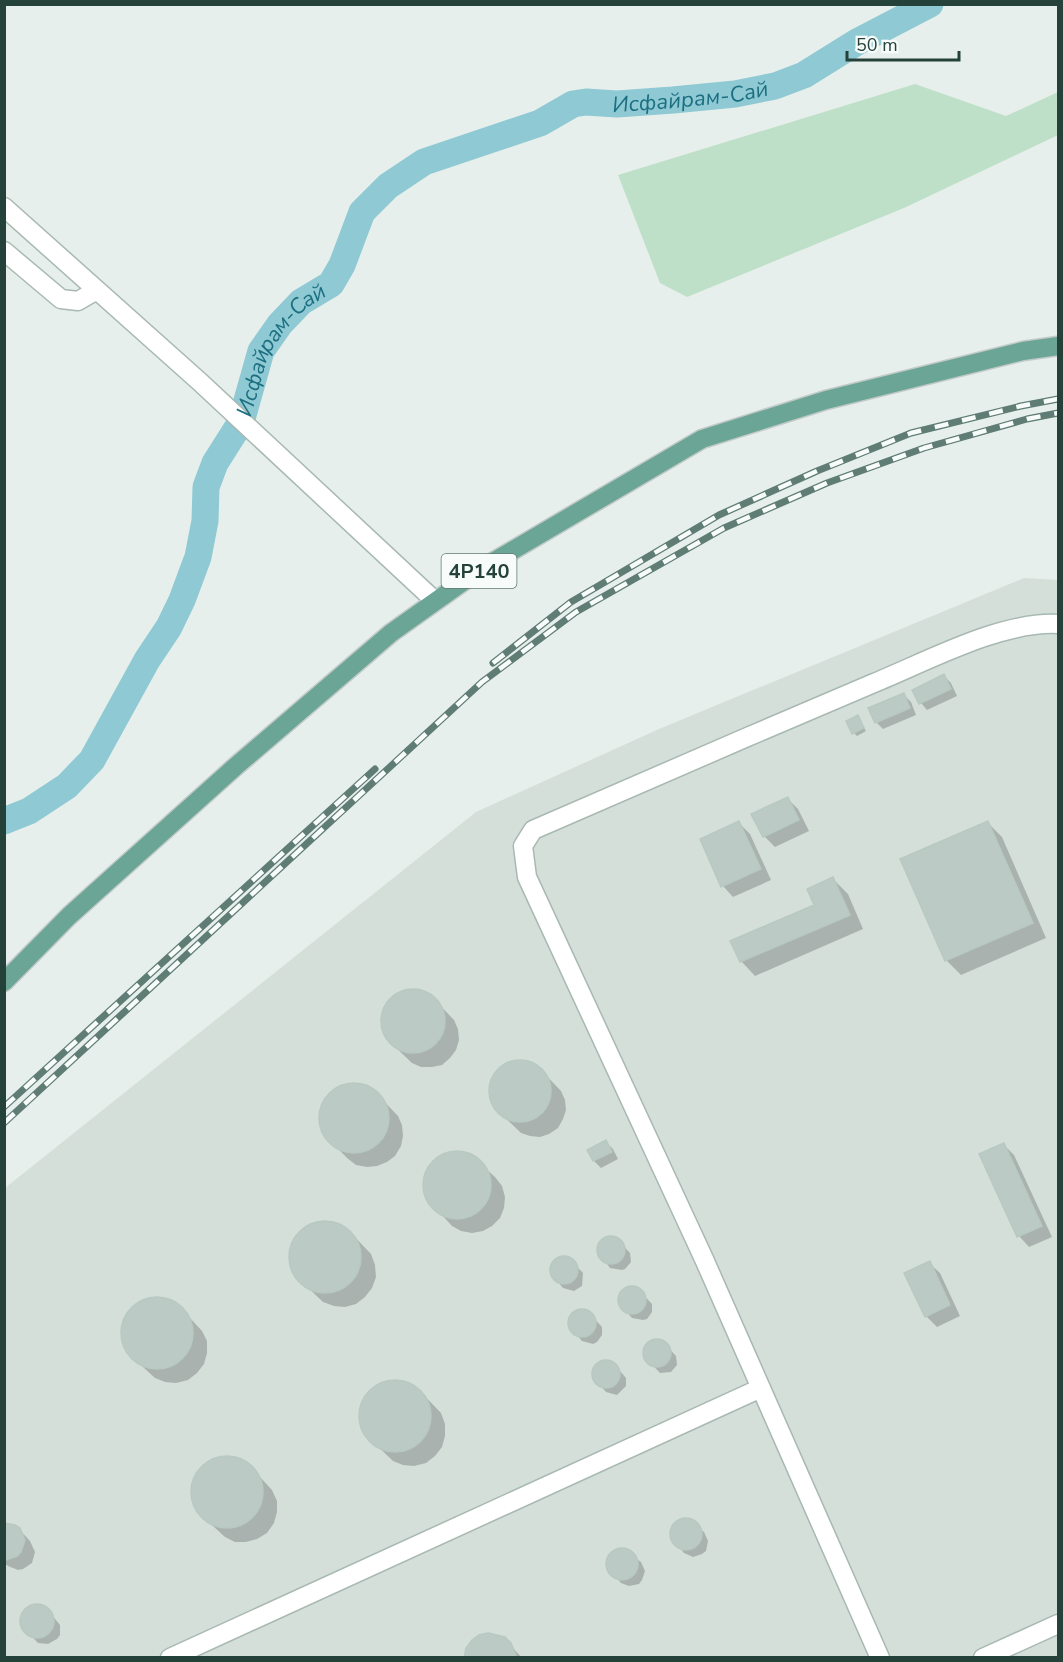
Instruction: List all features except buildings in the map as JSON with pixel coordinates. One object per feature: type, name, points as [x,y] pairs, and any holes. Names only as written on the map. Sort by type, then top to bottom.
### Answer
[{"type":"main road","name":"4P140","points":[[4,982],[69,916],[236,766],[391,633],[481,569],[702,439],[826,400],[1023,351],[1059,346]]},
{"type":"street","points":[[4,207],[200,382],[435,601]]},
{"type":"street","points":[[4,251],[61,299],[78,301],[97,290]]},
{"type":"street","points":[[880,1658],[699,1248],[526,877],[523,846],[532,830],[993,633],[1032,624],[1059,624]]},
{"type":"street","points":[[170,1658],[761,1388]]},
{"type":"street","points":[[983,1658],[1059,1624]]},
{"type":"shaded area","points":[[1024,578],[1058,580],[1058,1657],[5,1658],[5,1188],[476,812],[659,729]]},
{"type":"green space","points":[[915,84],[1006,116],[1058,92],[1058,135],[904,208],[687,297],[660,283],[618,175]]},
{"type":"waterway","name":"Исфайрам-Сай","points":[[4,821],[29,811],[67,786],[92,760],[147,660],[169,627],[182,600],[198,557],[205,521],[206,487],[215,463],[241,422],[261,351],[280,324],[301,302],[331,284],[342,265],[362,212],[388,186],[424,162],[540,123],[573,104],[673,100],[735,94],[775,86],[804,75],[857,42],[930,4]]},
{"type":"railway","points":[[493,663],[571,602],[719,515],[817,471],[911,433],[1058,399]]},
{"type":"railway","points":[[4,1123],[482,682],[576,612],[724,528],[827,483],[924,448],[1027,419],[1058,413]]},
{"type":"railway","points":[[4,1107],[375,769]]}]
